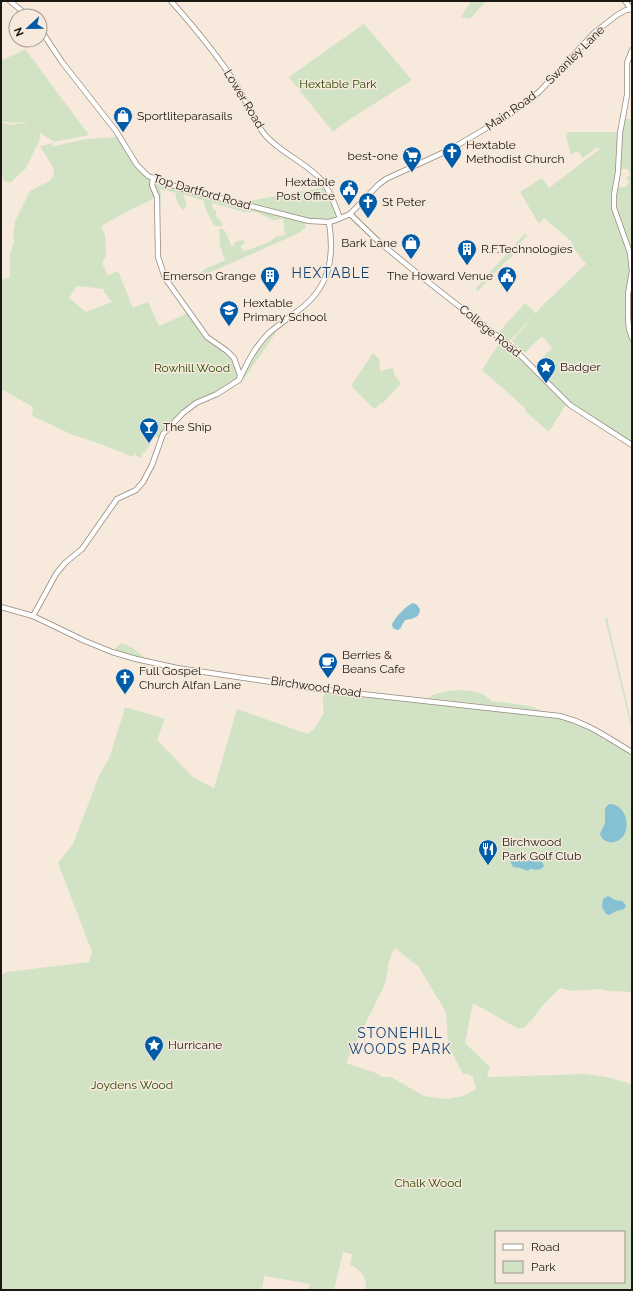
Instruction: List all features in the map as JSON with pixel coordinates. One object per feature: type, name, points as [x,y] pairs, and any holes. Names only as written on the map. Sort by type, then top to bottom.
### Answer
[{"type":"street","points":[[10,1],[18,8]]},
{"type":"street","name":"Lower Road","points":[[171,1],[220,60],[236,84],[254,120],[266,136],[285,154],[314,173],[326,187],[340,218]]},
{"type":"street","points":[[625,1],[632,9]]},
{"type":"street","name":"Swanley Lane","points":[[540,91],[580,46],[594,33],[617,15],[626,10],[632,9]]},
{"type":"street","name":"Top Dartford Road","points":[[48,41],[62,62],[116,131],[137,165],[153,179],[187,190],[309,221],[329,222],[340,218]]},
{"type":"street","points":[[632,50],[627,63],[627,95],[620,133],[614,208],[630,253],[632,271],[628,294],[628,318],[632,338]]},
{"type":"street","name":"Main Road","points":[[340,218],[350,214],[378,185],[386,179],[451,149],[507,116],[540,91]]},
{"type":"street","points":[[153,179],[152,185],[157,197],[158,257],[165,278],[207,337],[227,351],[234,358],[240,375],[239,380]]},
{"type":"street","name":"College Road","points":[[350,214],[378,241],[515,350],[573,408],[632,445]]},
{"type":"street","points":[[33,616],[56,574],[82,549],[117,499],[136,490],[143,482],[152,465],[163,434],[183,413],[196,403],[217,394],[239,380],[248,359],[270,332],[306,304],[320,287],[328,270],[331,259],[331,235],[329,222]]},
{"type":"street","name":"Birchwood Road","points":[[1,607],[33,616],[85,641],[136,660],[177,668],[326,690],[560,716],[578,721],[632,752]]},
{"type":"green space","points":[[471,1],[486,1],[470,19],[461,17]]},
{"type":"green space","name":"Hextable Park","points":[[364,24],[412,80],[344,123],[333,132],[289,77]]},
{"type":"green space","points":[[25,49],[89,135],[54,142],[40,133],[40,139],[26,168],[10,183],[3,181],[3,175],[1,172],[1,122],[11,125],[22,123],[27,124],[24,122],[12,123],[1,121],[1,61]]},
{"type":"green space","points":[[623,119],[632,119],[632,253],[615,207],[616,188],[625,187],[629,180],[626,180],[627,176],[630,176],[628,169],[620,169]]},
{"type":"green space","points":[[565,132],[619,132],[613,201],[627,245],[631,268],[628,292],[632,340],[632,444],[574,407],[533,367],[552,348],[542,336],[525,353],[512,341],[542,306],[586,264],[575,250],[571,241],[544,218],[539,224],[520,192],[542,178],[549,188],[600,149],[596,148],[583,158],[578,151],[571,155],[566,136],[568,134]]},
{"type":"green space","name":"Rowhill Wood","points":[[117,137],[135,165],[150,181],[157,197],[101,226],[105,235],[106,256],[102,263],[108,275],[118,271],[133,308],[148,302],[159,326],[190,312],[207,337],[234,359],[239,379],[230,386],[196,403],[166,430],[163,429],[159,438],[153,436],[148,449],[146,449],[145,453],[143,452],[141,458],[135,455],[135,452],[133,457],[73,435],[32,416],[33,407],[1,389],[1,279],[10,277],[9,258],[14,241],[13,235],[15,221],[30,191],[51,180],[54,173],[54,169],[40,146],[54,143],[51,147],[86,139]],"holes":[[[77,286],[104,289],[104,292],[112,302],[86,312],[69,298]]]},
{"type":"green space","points":[[153,181],[183,191],[304,222],[306,227],[299,233],[202,276],[201,273],[203,270],[225,260],[220,246],[219,229],[223,229],[225,231],[232,247],[235,242],[243,240],[246,242],[241,246],[243,251],[245,251],[269,242],[277,236],[285,235],[283,219],[273,220],[256,212],[244,212],[212,203],[213,209],[216,211],[216,216],[223,224],[222,227],[214,225],[205,208],[204,201],[183,194],[187,206],[183,210],[177,202],[176,193],[160,189],[160,215],[158,216]]},
{"type":"green space","points":[[326,187],[340,217],[320,222],[238,203]]},
{"type":"green space","points":[[524,234],[528,235],[511,252],[513,255],[510,259],[505,262],[478,291],[475,289]]},
{"type":"green space","points":[[525,303],[536,313],[509,342],[497,334]]},
{"type":"green space","points":[[277,327],[275,334],[243,380],[240,376],[258,346]]},
{"type":"green space","points":[[501,340],[523,358],[566,404],[549,432],[525,411],[526,409],[482,370]]},
{"type":"green space","points":[[373,353],[379,359],[380,371],[393,368],[395,376],[401,383],[383,403],[374,409],[351,386]]},
{"type":"green space","points":[[607,618],[632,725],[632,731],[605,619]]},
{"type":"green space","points":[[121,643],[137,651],[142,655],[144,661],[112,652]]},
{"type":"green space","points":[[326,690],[572,719],[603,738],[602,741],[607,739],[632,754],[632,992],[608,991],[600,989],[572,991],[560,988],[544,1004],[525,1027],[519,1029],[473,1003],[465,1043],[490,1067],[487,1078],[585,1074],[606,1077],[632,1084],[632,1290],[366,1290],[365,1281],[362,1274],[350,1265],[352,1254],[343,1252],[334,1290],[308,1290],[310,1284],[264,1276],[262,1290],[1,1290],[1,975],[7,972],[89,962],[92,952],[58,863],[73,844],[99,776],[110,756],[125,708],[165,719],[157,740],[193,777],[214,788],[237,709],[308,734],[314,729],[324,713],[324,695]],"holes":[[[394,949],[418,966],[446,1012],[448,1045],[463,1074],[468,1074],[473,1077],[476,1089],[463,1096],[448,1099],[424,1096],[391,1077],[382,1077],[376,1073],[346,1063],[385,984],[389,962]]]},
{"type":"green space","points":[[458,690],[483,694],[492,701],[530,706],[540,711],[428,698],[446,691]]},
{"type":"water","points":[[413,603],[420,609],[419,614],[413,618],[405,620],[400,629],[397,630],[393,628],[393,622],[398,615],[407,606]]},
{"type":"water","points":[[609,804],[619,807],[623,812],[627,826],[622,838],[609,842],[603,840],[600,834],[605,823],[605,808]]},
{"type":"water","points":[[518,854],[530,861],[539,860],[544,866],[539,870],[530,869],[528,871],[513,867],[510,861]]},
{"type":"water","points":[[608,896],[615,900],[622,901],[626,905],[625,908],[610,915],[606,914],[602,907],[603,899]]},
{"type":"place","name":"Sportliteparasails","points":[[123,133]]},
{"type":"place","name":"Hextable Methodist Church","points":[[452,169]]},
{"type":"place","name":"best-one","points":[[412,173]]},
{"type":"place","name":"Hextable Post Office","points":[[349,206]]},
{"type":"place","name":"St Peter","points":[[368,219]]},
{"type":"place","name":"Bark Lane","points":[[411,260]]},
{"type":"place","name":"R.F.Technologies","points":[[467,266]]},
{"type":"place","name":"Emerson Grange","points":[[270,293]]},
{"type":"place","name":"The Howard Venue","points":[[507,293]]},
{"type":"place","name":"Hextable Primary School","points":[[229,327]]},
{"type":"place","name":"Badger","points":[[546,384]]},
{"type":"place","name":"The Ship","points":[[149,444]]},
{"type":"place","name":"Berries & Beans Cafe","points":[[328,679]]},
{"type":"place","name":"Full Gospel Church Alfan Lane","points":[[125,695]]},
{"type":"place","name":"Birchwood Park Golf Club","points":[[488,866]]},
{"type":"place","name":"Hurricane","points":[[154,1062]]},
{"type":"district","name":"HEXTABLE","points":[[331,273]]},
{"type":"district","name":"STONEHILL WOODS PARK","points":[[400,1042]]},
{"type":"park label","name":"Joydens Wood","points":[[132,1085]]},
{"type":"park label","name":"Chalk Wood","points":[[428,1183]]}]
